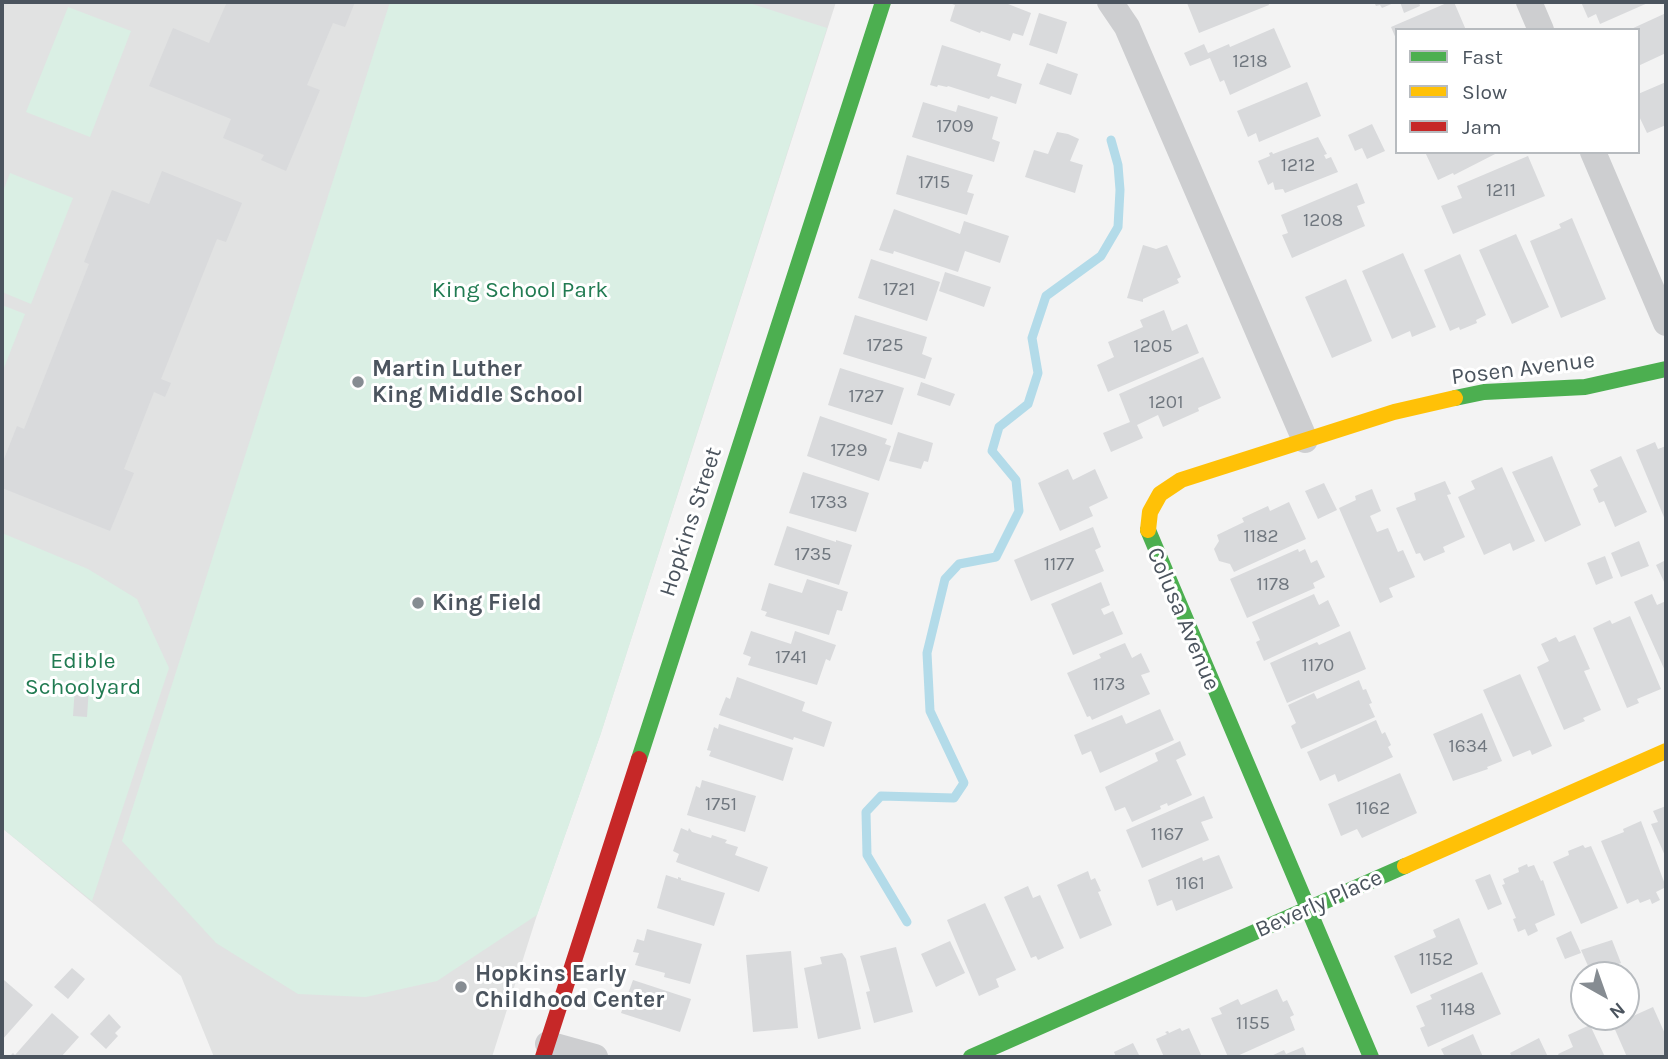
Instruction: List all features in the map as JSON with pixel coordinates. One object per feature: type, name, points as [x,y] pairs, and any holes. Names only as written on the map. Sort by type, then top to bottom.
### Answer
[{"type":"street","name":"Hopkins Street","points":[[546,1050],[883,2]]},
{"type":"street","points":[[1110,2],[1127,27],[1305,440]]},
{"type":"street","points":[[1530,2],[1540,28]]},
{"type":"street","points":[[1595,154],[1666,323]]},
{"type":"street","name":"Posen Avenue","points":[[1305,440],[1394,412],[1484,392],[1585,387],[1666,369]]},
{"type":"street","name":"Colusa Avenue","points":[[1305,440],[1181,480],[1160,494],[1147,524],[1149,537],[1371,1057]]},
{"type":"street","name":"Beverly Place","points":[[971,1057],[1666,751]]},
{"type":"street","points":[[546,1050],[595,1057]]},
{"type":"shaded area","name":"King School Park","points":[[2,2],[836,2],[600,736],[537,915],[492,1057],[214,1057],[181,976],[2,828]]},
{"type":"green space","name":"King School Park","points":[[390,2],[746,2],[827,28],[600,736],[537,915],[437,981],[366,997],[298,994],[216,943],[122,841]]},
{"type":"green space","points":[[68,7],[131,31],[90,137],[26,112]]},
{"type":"green space","points":[[10,173],[73,198],[31,304],[2,292],[2,194]]},
{"type":"green space","points":[[2,305],[25,314],[2,373]]},
{"type":"green space","name":"Edible Schoolyard","points":[[2,533],[88,569],[137,599],[169,668],[92,901],[2,828]]},
{"type":"building","points":[[227,2],[355,2],[345,27],[333,23],[307,85],[320,90],[286,171],[261,160],[264,155],[223,138],[231,119],[149,86],[173,28],[209,43]]},
{"type":"building","points":[[946,2],[1003,2],[1031,13],[1023,36],[1013,33],[1010,41],[950,21],[955,5]]},
{"type":"building","points":[[1268,2],[1269,5],[1199,33],[1187,3]]},
{"type":"building","points":[[1374,2],[1396,2],[1382,8]]},
{"type":"building","points":[[1400,2],[1419,2],[1420,6],[1404,13]]},
{"type":"building","points":[[1454,2],[1465,28],[1395,28],[1395,36],[1391,27]]},
{"type":"building","points":[[1581,2],[1650,2],[1600,24],[1596,14],[1588,18]]},
{"type":"building","points":[[1039,13],[1067,22],[1057,54],[1029,45]]},
{"type":"building","points":[[1666,13],[1666,53],[1640,65],[1640,28],[1633,28]]},
{"type":"building","points":[[1274,28],[1291,67],[1230,95],[1224,80],[1220,82],[1210,58],[1190,66],[1184,53],[1204,44],[1208,53],[1229,44],[1230,47]]},
{"type":"building","points":[[942,45],[1001,64],[997,76],[1022,84],[1016,104],[948,86],[930,85]]},
{"type":"building","points":[[1047,63],[1078,74],[1071,95],[1039,84]]},
{"type":"building","points":[[1307,82],[1321,116],[1259,142],[1256,133],[1248,137],[1237,111]]},
{"type":"building","points":[[1666,82],[1666,125],[1647,133],[1640,118],[1640,93]]},
{"type":"building","points":[[923,102],[956,112],[958,105],[998,117],[992,139],[1000,142],[994,162],[912,137]]},
{"type":"building","points":[[1372,124],[1385,151],[1367,159],[1362,148],[1355,151],[1348,135]]},
{"type":"building","points":[[1057,132],[1079,139],[1070,161],[1083,165],[1075,193],[1025,177],[1034,150],[1048,154]]},
{"type":"building","points":[[1318,137],[1327,154],[1324,155],[1326,159],[1331,157],[1338,172],[1285,193],[1283,189],[1275,190],[1273,182],[1268,185],[1258,161],[1270,156],[1269,153],[1273,154]]},
{"type":"building","points":[[1426,154],[1495,154],[1454,175],[1453,173],[1438,180]]},
{"type":"building","points":[[907,155],[973,175],[967,192],[974,194],[967,215],[896,194]]},
{"type":"building","points":[[1528,156],[1545,196],[1453,234],[1441,206],[1462,198],[1457,186]]},
{"type":"building","points":[[162,171],[242,203],[226,242],[217,239],[161,379],[171,383],[165,397],[154,392],[124,469],[134,473],[110,531],[2,488],[2,464],[17,426],[24,429],[89,264],[84,262],[112,190],[149,204]]},
{"type":"building","points":[[1357,183],[1365,203],[1357,206],[1365,226],[1292,258],[1282,235],[1288,233],[1281,215]]},
{"type":"building","points":[[894,209],[960,234],[964,221],[1009,236],[1000,263],[965,251],[958,272],[894,251],[893,254],[879,250]]},
{"type":"building","points":[[1572,218],[1606,299],[1561,318],[1530,241],[1561,228],[1559,224]]},
{"type":"building","points":[[1516,234],[1549,307],[1512,324],[1479,250]]},
{"type":"building","points":[[1143,245],[1156,249],[1167,245],[1181,277],[1177,279],[1179,283],[1143,299],[1143,302],[1127,298]]},
{"type":"building","points":[[1403,253],[1436,327],[1412,337],[1410,331],[1392,339],[1362,271]]},
{"type":"building","points":[[1460,254],[1486,315],[1476,320],[1477,323],[1450,331],[1424,270]]},
{"type":"building","points":[[871,259],[940,282],[927,321],[858,298]]},
{"type":"building","points":[[945,272],[991,287],[984,307],[939,291]]},
{"type":"building","points":[[1346,279],[1372,341],[1332,358],[1305,297]]},
{"type":"building","points":[[1164,310],[1172,331],[1187,324],[1199,353],[1108,392],[1097,365],[1114,357],[1108,342],[1143,327],[1140,320]]},
{"type":"building","points":[[855,315],[927,337],[922,354],[932,358],[925,379],[843,354]]},
{"type":"building","points":[[1203,357],[1221,398],[1163,427],[1158,415],[1137,425],[1143,438],[1111,452],[1103,433],[1130,422],[1119,394]]},
{"type":"building","points":[[840,368],[904,388],[892,425],[828,405]]},
{"type":"building","points":[[921,382],[955,394],[950,406],[917,395]]},
{"type":"building","points":[[820,416],[887,439],[885,444],[891,446],[879,481],[807,456]]},
{"type":"building","points":[[898,432],[933,443],[928,462],[924,461],[921,469],[889,461]]},
{"type":"building","points":[[1655,442],[1658,449],[1666,446],[1666,522],[1636,450]]},
{"type":"building","points":[[1552,456],[1581,525],[1545,542],[1512,472]]},
{"type":"building","points":[[1621,456],[1647,512],[1615,527],[1604,501],[1599,503],[1593,489],[1598,486],[1590,470]]},
{"type":"building","points":[[1502,467],[1535,541],[1513,551],[1510,543],[1484,555],[1458,497],[1475,489],[1471,481]]},
{"type":"building","points":[[1068,469],[1073,480],[1095,469],[1108,498],[1089,507],[1093,516],[1060,531],[1038,483]]},
{"type":"building","points":[[803,472],[869,493],[856,532],[789,513]]},
{"type":"building","points":[[1445,481],[1451,494],[1447,495],[1465,537],[1443,547],[1445,552],[1424,561],[1420,553],[1416,554],[1396,508],[1416,500],[1414,493]]},
{"type":"building","points":[[1324,483],[1337,510],[1318,519],[1305,491]]},
{"type":"building","points":[[1372,489],[1381,511],[1370,516],[1377,532],[1388,528],[1398,552],[1403,550],[1415,577],[1389,588],[1393,597],[1380,603],[1339,508],[1356,500],[1355,496]]},
{"type":"building","points":[[1289,502],[1306,539],[1234,572],[1230,564],[1219,561],[1214,549],[1219,541],[1217,535],[1244,522],[1242,518],[1268,506],[1270,511]]},
{"type":"building","points":[[787,526],[852,545],[839,585],[774,565]]},
{"type":"building","points":[[1093,527],[1101,547],[1095,550],[1104,571],[1031,601],[1014,560]]},
{"type":"building","points":[[1639,541],[1649,566],[1621,577],[1611,553]]},
{"type":"building","points":[[1298,549],[1299,552],[1305,549],[1311,563],[1317,560],[1325,577],[1313,583],[1315,588],[1247,618],[1230,579]]},
{"type":"building","points":[[1605,556],[1613,578],[1596,585],[1587,563]]},
{"type":"building","points":[[1666,560],[1666,586],[1656,565]]},
{"type":"building","points":[[807,579],[848,592],[842,611],[837,610],[829,635],[765,616],[767,612],[761,610],[769,583],[802,593]]},
{"type":"building","points":[[1101,582],[1110,605],[1101,609],[1104,615],[1113,611],[1123,634],[1073,655],[1051,604]]},
{"type":"building","points":[[1314,594],[1319,605],[1328,600],[1340,626],[1264,661],[1256,642],[1260,640],[1252,622]]},
{"type":"building","points":[[1652,594],[1657,605],[1666,601],[1666,673],[1634,602]]},
{"type":"building","points":[[1630,616],[1661,689],[1637,699],[1639,703],[1627,708],[1593,628],[1610,620],[1612,624]]},
{"type":"building","points":[[751,631],[791,644],[795,631],[836,645],[830,661],[826,659],[817,685],[748,665],[751,657],[743,654]]},
{"type":"building","points":[[1350,631],[1366,669],[1287,703],[1270,663]]},
{"type":"building","points":[[1575,635],[1590,669],[1584,671],[1601,710],[1564,730],[1537,667],[1549,661],[1541,644],[1556,637],[1559,642]]},
{"type":"building","points":[[1125,643],[1132,658],[1141,653],[1150,672],[1141,675],[1150,694],[1092,720],[1090,716],[1087,717],[1067,673],[1101,658],[1099,654]]},
{"type":"building","points":[[1520,674],[1552,746],[1532,755],[1530,750],[1513,757],[1483,690]]},
{"type":"building","points":[[737,677],[805,702],[802,711],[832,722],[824,747],[794,737],[793,740],[719,715],[726,697],[730,699]]},
{"type":"building","points":[[1359,680],[1363,690],[1366,689],[1375,717],[1301,749],[1291,726],[1296,723],[1288,705],[1314,693],[1317,699]]},
{"type":"building","points":[[75,686],[89,687],[87,717],[73,716]]},
{"type":"building","points":[[1160,709],[1174,740],[1100,773],[1091,751],[1082,755],[1074,735],[1122,715],[1126,724]]},
{"type":"building","points":[[1482,713],[1502,761],[1487,767],[1488,769],[1453,781],[1433,734]]},
{"type":"building","points":[[1376,720],[1391,745],[1388,747],[1393,757],[1338,782],[1335,774],[1320,781],[1307,752]]},
{"type":"building","points":[[719,724],[793,748],[783,781],[709,756],[711,751],[707,750],[714,727],[718,729]]},
{"type":"building","points":[[1180,741],[1186,755],[1176,760],[1192,795],[1168,806],[1167,803],[1160,806],[1161,809],[1132,822],[1125,807],[1115,811],[1105,787],[1158,761],[1155,753]]},
{"type":"building","points":[[1400,773],[1417,813],[1362,838],[1357,829],[1341,836],[1328,804]]},
{"type":"building","points":[[702,780],[756,796],[745,832],[687,815],[696,786],[700,788]]},
{"type":"building","points":[[1204,796],[1213,818],[1201,822],[1209,840],[1142,868],[1126,830]]},
{"type":"building","points":[[1666,806],[1666,858],[1651,824],[1658,822],[1653,811]]},
{"type":"building","points":[[1641,821],[1666,887],[1656,892],[1660,900],[1652,904],[1650,899],[1640,903],[1638,899],[1627,904],[1601,841],[1624,832],[1623,829]]},
{"type":"building","points":[[681,828],[688,831],[689,828],[692,832],[711,838],[712,835],[727,840],[725,843],[738,847],[735,855],[768,867],[759,892],[676,862],[679,854],[673,851]]},
{"type":"building","points":[[1583,845],[1585,848],[1591,846],[1618,908],[1581,924],[1553,862],[1569,855],[1568,851]]},
{"type":"building","points":[[1219,855],[1233,888],[1176,911],[1172,900],[1157,906],[1148,880],[1202,857],[1203,861]]},
{"type":"building","points":[[1527,864],[1528,867],[1534,865],[1541,881],[1543,880],[1555,915],[1535,924],[1538,931],[1528,936],[1525,929],[1518,932],[1513,919],[1516,918],[1502,885],[1505,884],[1503,879],[1519,872],[1518,868]]},
{"type":"building","points":[[1088,871],[1091,880],[1095,878],[1101,891],[1098,892],[1112,925],[1080,939],[1057,885]]},
{"type":"building","points":[[1490,874],[1502,904],[1488,910],[1475,880]]},
{"type":"building","points":[[666,875],[725,893],[714,926],[657,908]]},
{"type":"building","points":[[1028,886],[1033,898],[1040,895],[1064,948],[1038,960],[1036,956],[1031,958],[1004,897]]},
{"type":"building","points":[[985,903],[1016,970],[996,979],[999,987],[979,996],[947,920]]},
{"type":"building","points":[[1459,918],[1478,964],[1411,994],[1394,956],[1436,937],[1433,930]]},
{"type":"building","points":[[647,929],[702,944],[690,984],[664,977],[665,973],[635,965],[639,953],[633,952],[637,939],[644,941]]},
{"type":"building","points":[[1571,931],[1581,953],[1565,959],[1556,938]]},
{"type":"building","points":[[1612,940],[1620,961],[1586,961],[1581,950]]},
{"type":"building","points":[[950,941],[965,973],[936,987],[921,954]]},
{"type":"building","points":[[896,947],[913,1012],[874,1023],[866,992],[870,991],[860,956]]},
{"type":"building","points":[[791,951],[798,1028],[753,1032],[746,955]]},
{"type":"building","points":[[842,953],[846,959],[861,1029],[818,1039],[804,968],[822,964],[820,957]]},
{"type":"building","points":[[72,968],[85,979],[68,999],[54,987]]},
{"type":"building","points":[[1482,972],[1501,1014],[1428,1047],[1420,1028],[1425,1026],[1416,1006],[1432,999],[1430,995]]},
{"type":"building","points":[[4,980],[33,1005],[2,1040],[2,982]]},
{"type":"building","points":[[633,980],[691,999],[680,1032],[621,1013]]},
{"type":"building","points":[[1277,989],[1283,1002],[1287,1000],[1294,1015],[1290,1017],[1295,1030],[1235,1057],[1228,1057],[1211,1018],[1222,1014],[1219,1008],[1238,999],[1241,1005]]},
{"type":"building","points":[[1653,1007],[1666,1036],[1666,1057],[1627,1057],[1616,1031],[1640,1031],[1640,1013]]},
{"type":"building","points":[[52,1013],[79,1037],[61,1057],[13,1057],[11,1055],[15,1055]]},
{"type":"building","points":[[109,1014],[121,1027],[115,1033],[118,1036],[106,1049],[90,1034]]},
{"type":"building","points":[[1180,1028],[1182,1031],[1189,1028],[1202,1057],[1164,1057],[1156,1039],[1167,1034],[1165,1032]]},
{"type":"building","points":[[1577,1031],[1593,1031],[1605,1057],[1560,1057],[1558,1054],[1573,1047],[1568,1035]]},
{"type":"building","points":[[1473,1034],[1483,1057],[1445,1057],[1441,1049]]},
{"type":"building","points":[[1539,1038],[1548,1057],[1512,1057],[1510,1053]]},
{"type":"building","points":[[1133,1043],[1140,1057],[1116,1057],[1114,1052]]},
{"type":"building","points":[[1303,1047],[1307,1057],[1269,1057],[1284,1050],[1286,1054]]},
{"type":"waterway","points":[[907,922],[867,855],[866,812],[881,796],[954,798],[964,783],[930,711],[927,653],[945,579],[959,564],[996,557],[1019,511],[1016,480],[992,451],[999,427],[1028,404],[1038,373],[1032,338],[1046,296],[1101,256],[1118,227],[1118,165],[1111,140]]},
{"type":"traffic: fast","points":[[639,759],[883,2]]},
{"type":"traffic: fast","points":[[1455,398],[1484,392],[1585,387],[1666,369]]},
{"type":"traffic: fast","points":[[1148,530],[1371,1057]]},
{"type":"traffic: fast","points":[[971,1057],[1405,866]]},
{"type":"traffic: slow","points":[[1148,530],[1150,512],[1160,494],[1181,480],[1394,412],[1455,398]]},
{"type":"traffic: slow","points":[[1405,866],[1666,751]]},
{"type":"traffic: jam","points":[[543,1057],[639,759]]},
{"type":"place","name":"Martin Luther King Middle School","points":[[358,382]]},
{"type":"place","name":"King Field","points":[[418,603]]},
{"type":"place","name":"Hopkins Early Childhood Center","points":[[461,987]]}]
